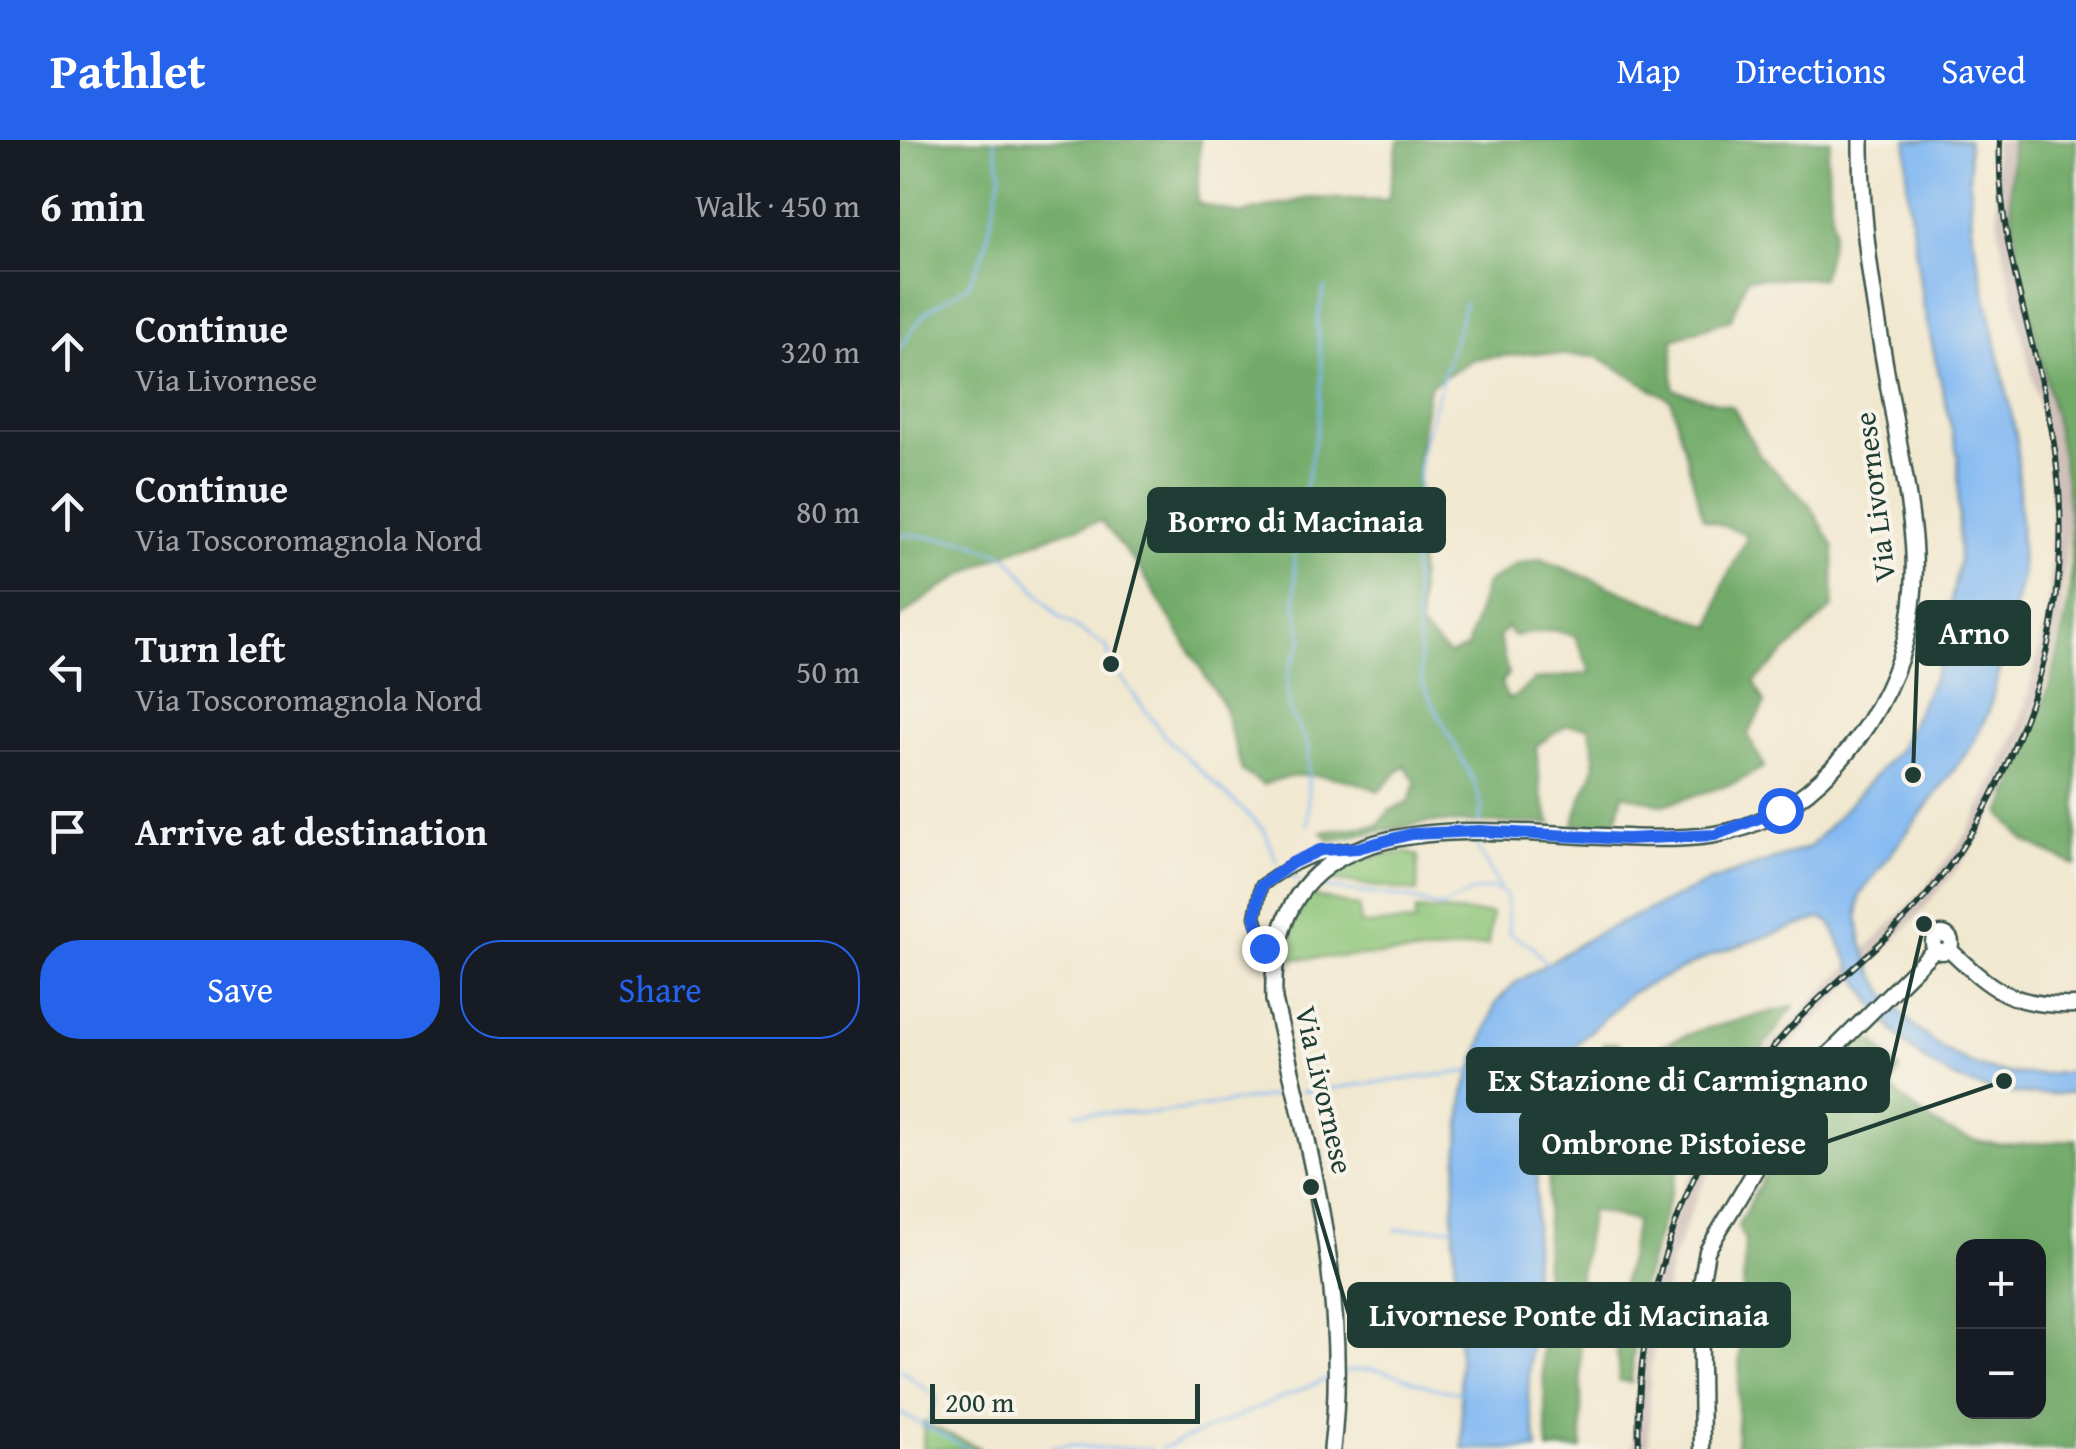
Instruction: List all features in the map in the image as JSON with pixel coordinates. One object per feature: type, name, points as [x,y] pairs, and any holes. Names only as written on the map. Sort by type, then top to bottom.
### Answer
[{"type":"main road","name":"Via Livornese","points":[[1332,1449],[1335,1368],[1329,1237],[1274,1000],[1278,938],[1299,893],[1317,872],[1358,848],[1442,832],[1626,839],[1715,835],[1780,810],[1814,788],[1840,760],[1886,688],[1904,646],[1916,572],[1864,232],[1861,140]]},
{"type":"street","points":[[1273,969],[1255,917],[1261,886],[1292,863],[1320,850],[1358,848]]},
{"type":"street","points":[[1702,1449],[1700,1291],[1707,1251],[1818,1065],[1906,974],[1942,949],[2008,998],[2029,1005],[2076,1006]]},
{"type":"shaded area","points":[[1993,140],[2010,140],[2013,231],[2051,396],[2069,517],[2061,629],[2007,791],[1968,855],[1916,918],[1775,1061],[1733,1126],[1697,1197],[1671,1263],[1650,1368],[1649,1449],[1633,1449],[1640,1335],[1654,1267],[1685,1187],[1721,1117],[1764,1051],[1924,890],[1969,831],[2017,732],[2029,691],[2049,604],[2053,524],[2045,434],[1999,233]]},
{"type":"green space","points":[[900,140],[1200,140],[1197,203],[1241,214],[1309,198],[1388,200],[1398,140],[1831,140],[1827,156],[1833,230],[1822,278],[1747,278],[1731,319],[1673,339],[1673,389],[1733,407],[1760,456],[1810,505],[1834,547],[1833,607],[1754,682],[1765,703],[1748,734],[1764,767],[1735,783],[1664,805],[1623,794],[1614,829],[1574,825],[1595,761],[1589,727],[1567,725],[1536,746],[1541,794],[1551,824],[1430,822],[1330,841],[1322,832],[1378,825],[1390,810],[1408,803],[1416,783],[1405,765],[1379,791],[1350,781],[1306,775],[1263,785],[1242,771],[1223,705],[1140,569],[1101,521],[1047,537],[970,571],[900,618]],"holes":[[[1535,353],[1598,357],[1671,400],[1703,518],[1748,535],[1723,585],[1712,627],[1541,559],[1518,564],[1486,583],[1467,648],[1449,655],[1420,628],[1418,456],[1429,386],[1474,359]],[[1507,627],[1513,636],[1553,630],[1575,636],[1591,673],[1534,680],[1513,698],[1507,698],[1501,683],[1508,674],[1499,637]]]},
{"type":"green space","points":[[2012,140],[2076,140],[2076,866],[2025,841],[2001,814],[2057,657],[2065,624],[2071,559],[2057,429],[2012,216]]},
{"type":"green space","points":[[1405,852],[1418,856],[1417,892],[1329,880],[1359,859]]},
{"type":"green space","points":[[1310,895],[1359,907],[1360,925],[1415,922],[1416,910],[1492,914],[1488,945],[1428,953],[1288,959],[1293,923]]},
{"type":"green space","points":[[1794,1006],[1681,1158],[1637,1304],[1631,1383],[1619,1380],[1615,1321],[1636,1221],[1591,1210],[1579,1281],[1582,1449],[1548,1449],[1541,1344],[1551,1126],[1605,1043],[1617,1043],[1632,1057],[1700,1030]]},
{"type":"green space","points":[[1858,1041],[1875,1042],[1899,1070],[1890,1087],[1913,1108],[1955,1134],[1976,1141],[2020,1145],[2076,1139],[2076,1449],[1736,1449],[1745,1241],[1738,1225],[1821,1070]]},
{"type":"green space","points":[[924,1423],[981,1449],[923,1449]]},
{"type":"water","points":[[1907,140],[1968,140],[1972,232],[2017,440],[2022,575],[1989,711],[1971,747],[1860,895],[1859,923],[1864,950],[1891,1001],[1934,1042],[1958,1058],[1994,1071],[2076,1071],[2076,1092],[2028,1094],[1987,1089],[1952,1077],[1921,1057],[1871,1001],[1831,923],[1821,918],[1714,954],[1630,993],[1574,1047],[1539,1136],[1528,1398],[1538,1449],[1463,1449],[1453,1212],[1464,1093],[1496,1003],[1514,984],[1594,935],[1711,881],[1810,847],[1899,749],[1937,670],[1959,562],[1958,457],[1923,304],[1907,189]]},
{"type":"waterway","points":[[900,347],[926,312],[968,285],[985,249],[1001,174],[994,140]]},
{"type":"waterway","points":[[1308,825],[1308,745],[1290,712],[1287,690],[1289,669],[1303,640],[1296,607],[1294,544],[1318,424],[1322,370],[1317,321],[1324,288]]},
{"type":"waterway","points":[[1465,303],[1420,454],[1413,572],[1422,683],[1475,784],[1482,807],[1479,824]]},
{"type":"waterway","points":[[900,534],[967,541],[1008,557],[1059,617],[1107,647],[1111,664],[1166,738],[1265,831],[1277,862]]},
{"type":"waterway","points":[[1476,838],[1500,888]]},
{"type":"waterway","points":[[1286,872],[1298,881]]},
{"type":"waterway","points":[[1315,887],[1408,898],[1440,908],[1472,892],[1494,888],[1506,895],[1509,933],[1533,947],[1548,966]]},
{"type":"waterway","points":[[1301,1092],[1472,1071]]},
{"type":"waterway","points":[[1076,1113],[1157,1113],[1288,1094]]},
{"type":"waterway","points":[[1395,1230],[1453,1227]]},
{"type":"waterway","points":[[900,1369],[937,1398],[926,1428]]},
{"type":"waterway","points":[[1341,1373],[1358,1369],[1388,1372],[1462,1392]]},
{"type":"waterway","points":[[1161,1449],[1329,1378]]},
{"type":"waterway","points":[[900,1413],[969,1449]]},
{"type":"waterway","points":[[1049,1449],[1068,1445],[1106,1449]]},
{"type":"waterway","points":[[1109,1449],[1152,1449]]},
{"type":"railway","points":[[1639,1449],[1639,1397],[1655,1293],[1669,1242],[1711,1144],[1737,1098],[1784,1035],[1899,925],[1958,854],[2005,768],[2040,675],[2057,595],[2059,485],[2049,418],[2005,221],[2000,140]]},
{"type":"place","name":"Borro di Macinaia","points":[[1111,664]]},
{"type":"place","name":"Arno","points":[[1913,775]]},
{"type":"place","name":"Ex Stazione di Carmignano","points":[[1924,924]]},
{"type":"place","name":"Ombrone Pistoiese","points":[[2004,1081]]},
{"type":"place","name":"Livornese Ponte di Macinaia","points":[[1311,1187]]},
{"type":"route","points":[[1264,948],[1255,917],[1261,886],[1292,863],[1320,850],[1358,848],[1411,834],[1442,832],[1626,839],[1715,835],[1780,810]]}]
